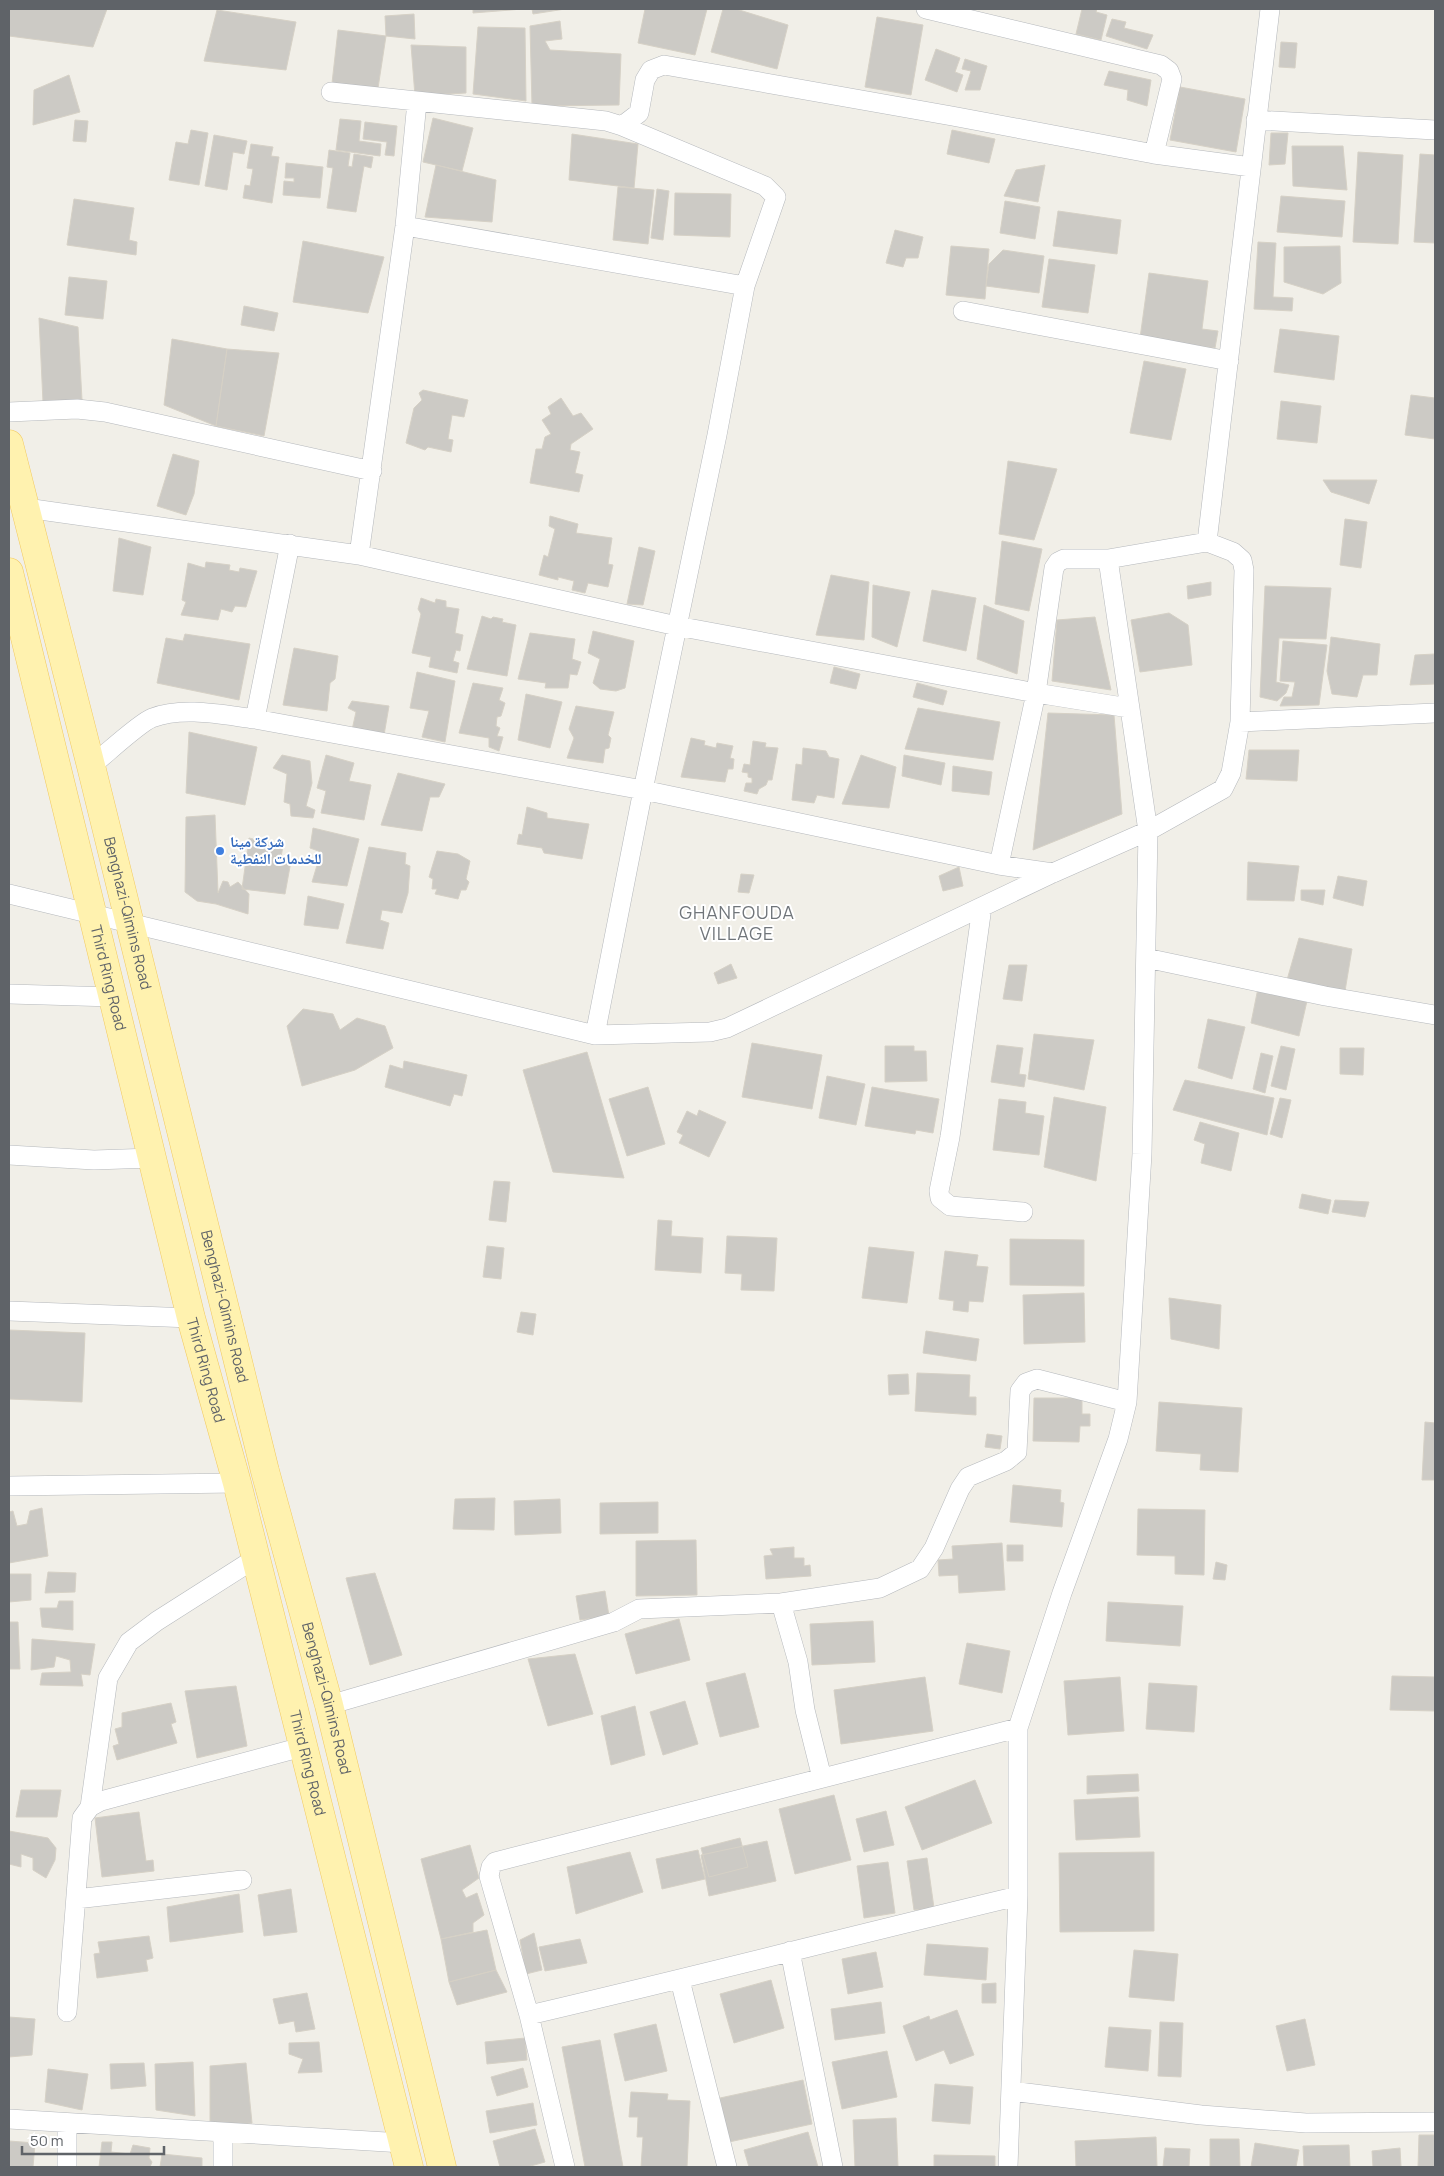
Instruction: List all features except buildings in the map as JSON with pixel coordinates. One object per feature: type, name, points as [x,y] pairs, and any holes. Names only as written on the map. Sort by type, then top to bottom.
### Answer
[{"type":"main road","name":"Benghazi-Qimins Road","points":[[9,444],[91,766],[265,1471],[329,1705],[442,2167]]},
{"type":"main road","name":"Third Ring Road","points":[[9,572],[192,1318],[237,1483],[406,2155]]},
{"type":"street","points":[[926,9],[1161,65],[1169,71],[1172,79],[1154,154]]},
{"type":"street","points":[[1208,542],[1270,9]]},
{"type":"street","points":[[622,126],[639,113],[645,80],[651,70],[664,65],[1154,154],[1251,167]]},
{"type":"street","points":[[331,92],[606,121],[765,186],[776,197],[744,286],[717,435],[643,790],[595,1034]]},
{"type":"street","points":[[359,554],[405,226],[417,102]]},
{"type":"street","points":[[1256,120],[1435,130]]},
{"type":"street","points":[[405,226],[744,286]]},
{"type":"street","points":[[963,311],[1229,361]]},
{"type":"street","points":[[9,412],[77,409],[105,412],[372,471]]},
{"type":"street","points":[[26,508],[359,554],[677,626],[1036,693],[1129,708]]},
{"type":"street","points":[[9,894],[595,1034],[710,1032],[727,1028],[1053,873],[1148,831],[1223,789],[1231,773],[1240,722],[1244,570],[1242,560],[1234,552],[1208,542],[1108,559],[1064,559],[1058,562],[1054,568],[1036,693],[999,865]]},
{"type":"street","points":[[255,719],[290,544]]},
{"type":"street","points":[[1008,2167],[1018,1896],[1018,1728],[1062,1593],[1118,1439],[1127,1402],[1142,1154],[1148,831],[1108,559]]},
{"type":"street","points":[[91,766],[150,719],[174,713],[255,719],[643,790],[999,865],[1053,873]]},
{"type":"street","points":[[1240,722],[1435,713]]},
{"type":"street","points":[[982,907],[950,1137],[938,1191],[940,1198],[950,1206],[1023,1212]]},
{"type":"street","points":[[1146,958],[1325,996],[1435,1015]]},
{"type":"street","points":[[9,994],[113,997]]},
{"type":"street","points":[[9,1155],[94,1160],[152,1158]]},
{"type":"street","points":[[9,1311],[192,1318]]},
{"type":"street","points":[[329,1705],[614,1622],[638,1609],[781,1603],[880,1588],[920,1569],[934,1548],[960,1489],[968,1477],[1006,1461],[1017,1452],[1020,1392],[1026,1383],[1037,1379],[1127,1402]]},
{"type":"street","points":[[9,1486],[237,1483]]},
{"type":"street","points":[[90,1807],[108,1678],[129,1642],[157,1621],[256,1558]]},
{"type":"street","points":[[781,1603],[798,1662],[805,1710],[822,1778]]},
{"type":"street","points":[[565,2167],[529,2015],[489,1876],[491,1867],[496,1862],[1018,1728]]},
{"type":"street","points":[[67,2012],[82,1818],[90,1807],[101,1801],[302,1747]]},
{"type":"street","points":[[76,1899],[242,1880]]},
{"type":"street","points":[[529,2015],[680,1980],[790,1951],[1018,1896]]},
{"type":"street","points":[[790,1951],[833,2167]]},
{"type":"street","points":[[680,1980],[727,2167]]},
{"type":"street","points":[[1011,2091],[1201,2115],[1306,2123],[1435,2122]]},
{"type":"street","points":[[9,2119],[223,2134],[406,2155]]},
{"type":"street","points":[[67,2124],[67,2167]]},
{"type":"street","points":[[223,2134],[223,2167]]},
{"type":"place","name":"شركة مينا للخدمات النفطية","points":[[220,851]]},
{"type":"district","name":"GHANFOUDA VILLAGE","points":[[737,923]]}]
